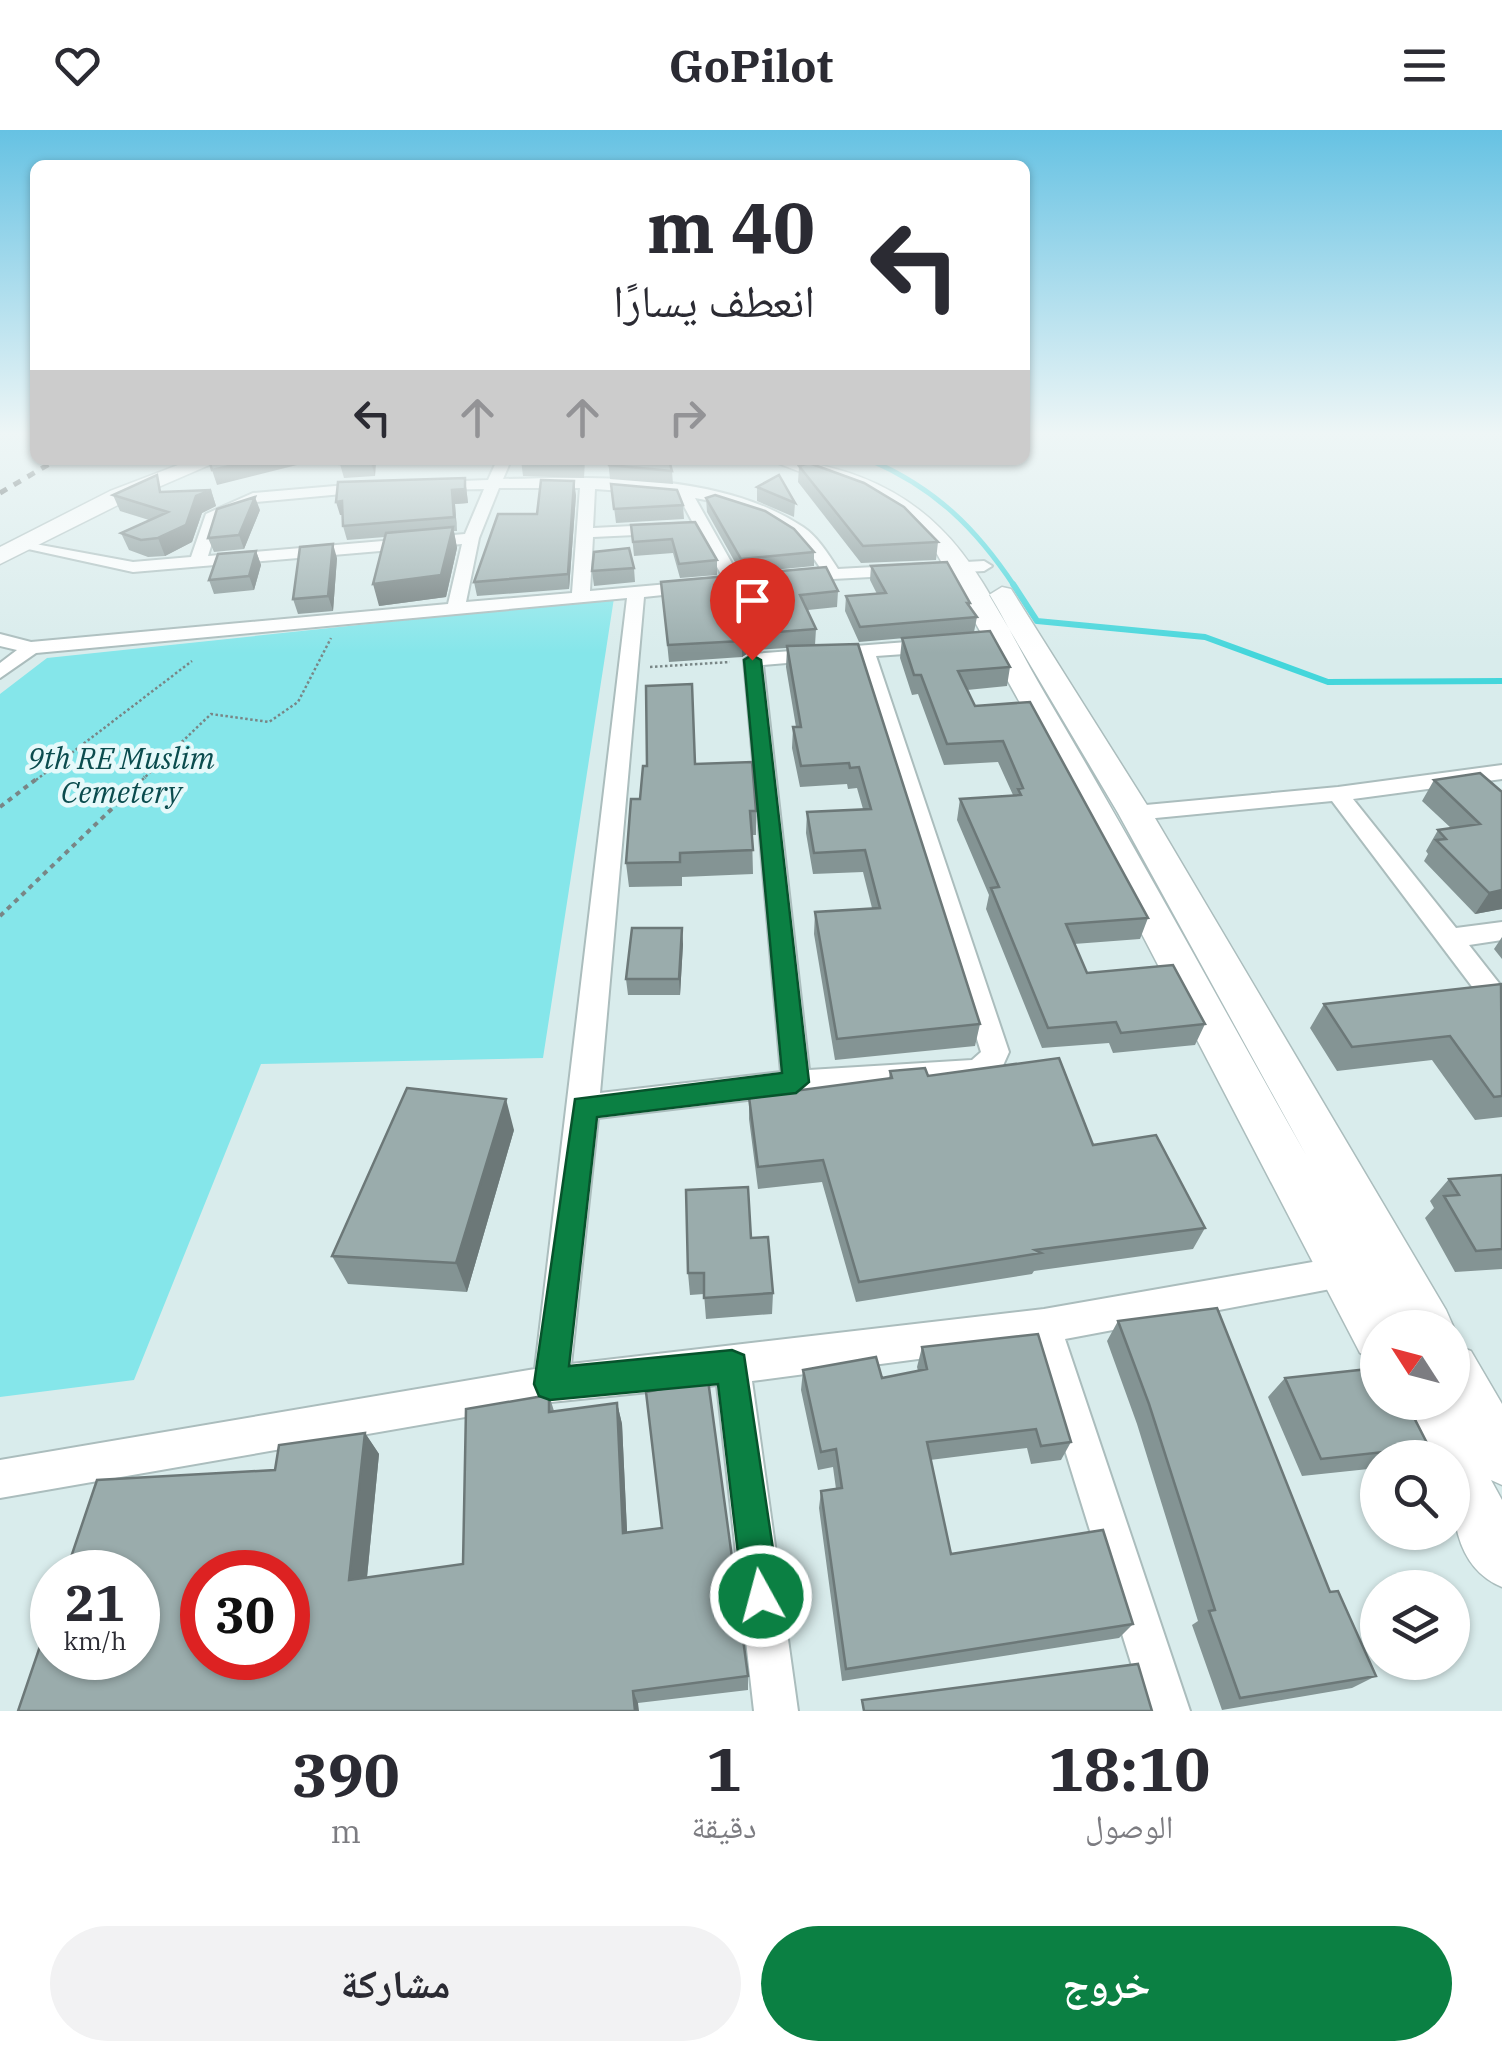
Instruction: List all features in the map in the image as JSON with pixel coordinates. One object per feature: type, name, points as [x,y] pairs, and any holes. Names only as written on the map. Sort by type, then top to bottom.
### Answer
[{"type":"street","points":[[0,544],[75,506]]},
{"type":"street","points":[[0,558],[99,506]]},
{"type":"street","points":[[198,562],[212,517],[231,506]]},
{"type":"street","points":[[456,609],[471,538],[486,506]]},
{"type":"street","points":[[581,596],[587,506]]},
{"type":"street","points":[[0,640],[31,648],[744,582],[692,506]]},
{"type":"street","points":[[743,506],[784,522],[813,544],[832,572]]},
{"type":"street","points":[[898,506],[970,566],[1136,813],[1418,1310]]},
{"type":"street","points":[[926,506],[960,533],[970,566],[980,642],[1363,1310]]},
{"type":"street","points":[[586,533],[704,528]]},
{"type":"street","points":[[25,544],[120,566],[471,538]]},
{"type":"street","points":[[773,578],[970,566]]},
{"type":"street","points":[[550,1384],[584,1107],[636,592]]},
{"type":"street","points":[[796,1082],[752,660],[980,642]]},
{"type":"street","points":[[0,672],[31,648]]},
{"type":"street","points":[[584,1107],[796,1082],[978,1072],[991,1062],[995,1052],[866,653]]},
{"type":"street","points":[[1136,813],[1338,794],[1502,772]]},
{"type":"street","points":[[1338,794],[1502,1006]]},
{"type":"street","points":[[1450,938],[1502,931]]},
{"type":"street","points":[[0,1478],[550,1384],[732,1366],[1044,1326],[1341,1272]]},
{"type":"street","points":[[1044,1326],[1168,1711]]},
{"type":"street","points":[[732,1366],[776,1711]]},
{"type":"street","points":[[1470,1402],[1502,1458]]},
{"type":"street","points":[[1470,1500],[1502,1557]]},
{"type":"path","points":[[0,916],[211,714],[269,722],[298,702],[331,638]]},
{"type":"path","points":[[630,669],[752,660]]},
{"type":"path","points":[[0,806],[192,661]]},
{"type":"green space","name":"9th RE Muslim Cemetery","points":[[614,598],[543,1058],[261,1064],[134,1380],[0,1397],[0,694],[47,658]]},
{"type":"building","points":[[148,506],[193,506],[186,525],[158,538],[141,540],[121,533],[168,512]]},
{"type":"building","points":[[251,506],[239,535],[208,538],[217,509]]},
{"type":"building","points":[[342,506],[453,506],[454,517],[343,526]]},
{"type":"building","points":[[538,506],[572,506],[568,574],[474,582],[498,514],[537,514]]},
{"type":"building","points":[[614,506],[670,506],[614,509]]},
{"type":"building","points":[[710,506],[749,506],[765,511],[794,529],[814,552],[741,559]]},
{"type":"building","points":[[831,506],[902,506],[938,542],[863,546]]},
{"type":"building","points":[[695,522],[717,560],[679,564],[672,539],[633,542],[631,525]]},
{"type":"building","points":[[453,527],[441,575],[373,584],[386,533]]},
{"type":"building","points":[[333,544],[328,596],[293,599],[300,547]]},
{"type":"building","points":[[629,548],[634,568],[592,571],[594,552]]},
{"type":"building","points":[[256,551],[249,576],[209,580],[218,554]]},
{"type":"building","points":[[947,562],[977,617],[860,627],[846,596],[886,593],[871,566]]},
{"type":"building","points":[[826,567],[838,591],[800,595],[816,629],[753,634],[742,641],[668,645],[661,582]]},
{"type":"building","points":[[990,631],[1010,667],[958,671],[975,706],[1030,702],[1148,918],[1066,924],[1087,973],[1173,965],[1205,1024],[1121,1033],[1116,1022],[1048,1028],[991,888],[999,887],[960,799],[1021,795],[1018,789],[1023,788],[1003,741],[947,744],[921,675],[914,675],[902,638]]},
{"type":"building","points":[[858,644],[980,1024],[837,1039],[815,912],[880,908],[865,850],[814,853],[807,812],[871,809],[859,767],[850,768],[849,763],[801,766],[793,727],[801,727],[787,646]]},
{"type":"building","points":[[692,684],[695,764],[752,762],[756,811],[750,811],[753,850],[680,853],[680,862],[626,863],[631,799],[640,799],[643,766],[647,766],[646,686]]},
{"type":"building","points":[[1480,773],[1502,792],[1502,890],[1489,893],[1436,840],[1446,839],[1438,830],[1480,824],[1434,780]]},
{"type":"building","points":[[632,928],[682,928],[679,979],[626,979]]},
{"type":"building","points":[[1501,984],[1502,1096],[1494,1097],[1450,1036],[1352,1047],[1324,1004]]},
{"type":"building","points":[[1059,1058],[1093,1145],[1156,1135],[1205,1228],[1035,1250],[1041,1253],[859,1282],[823,1160],[758,1167],[749,1097],[892,1078],[890,1071],[925,1068],[928,1076]]},
{"type":"building","points":[[407,1088],[506,1099],[456,1263],[332,1256]]},
{"type":"building","points":[[1502,1175],[1502,1249],[1476,1251],[1444,1196],[1459,1195],[1449,1179]]},
{"type":"building","points":[[748,1187],[751,1238],[768,1237],[773,1293],[704,1298],[704,1273],[688,1273],[686,1190]]},
{"type":"building","points":[[1217,1308],[1330,1592],[1338,1591],[1360,1640],[1360,1679],[1240,1698],[1209,1611],[1215,1610],[1149,1404],[1118,1321]]},
{"type":"building","points":[[1038,1334],[1071,1442],[1041,1446],[1036,1429],[927,1442],[951,1554],[1103,1530],[1133,1624],[846,1669],[821,1491],[842,1488],[836,1449],[821,1452],[803,1370],[876,1357],[882,1378],[927,1369],[922,1347]]},
{"type":"building","points":[[1360,1370],[1360,1420],[1415,1420],[1425,1440],[1360,1440],[1360,1455],[1321,1459],[1285,1378]]},
{"type":"building","points":[[708,1380],[748,1676],[633,1691],[635,1711],[18,1711],[30,1676],[30,1680],[160,1680],[160,1550],[73,1550],[97,1480],[275,1470],[279,1445],[365,1433],[349,1580],[463,1564],[466,1409],[549,1395],[549,1412],[617,1403],[623,1533],[662,1528],[646,1392]]},
{"type":"building","points":[[1138,1664],[1152,1711],[864,1711],[862,1700]]},
{"type":"waterway","points":[[945,506],[985,546],[1015,586]]},
{"type":"waterway","points":[[1015,586],[1037,621],[1205,637],[1328,682],[1502,681]]},
{"type":"route","points":[[752,660],[796,1082],[584,1107],[550,1384],[732,1366],[761,1596]]}]
